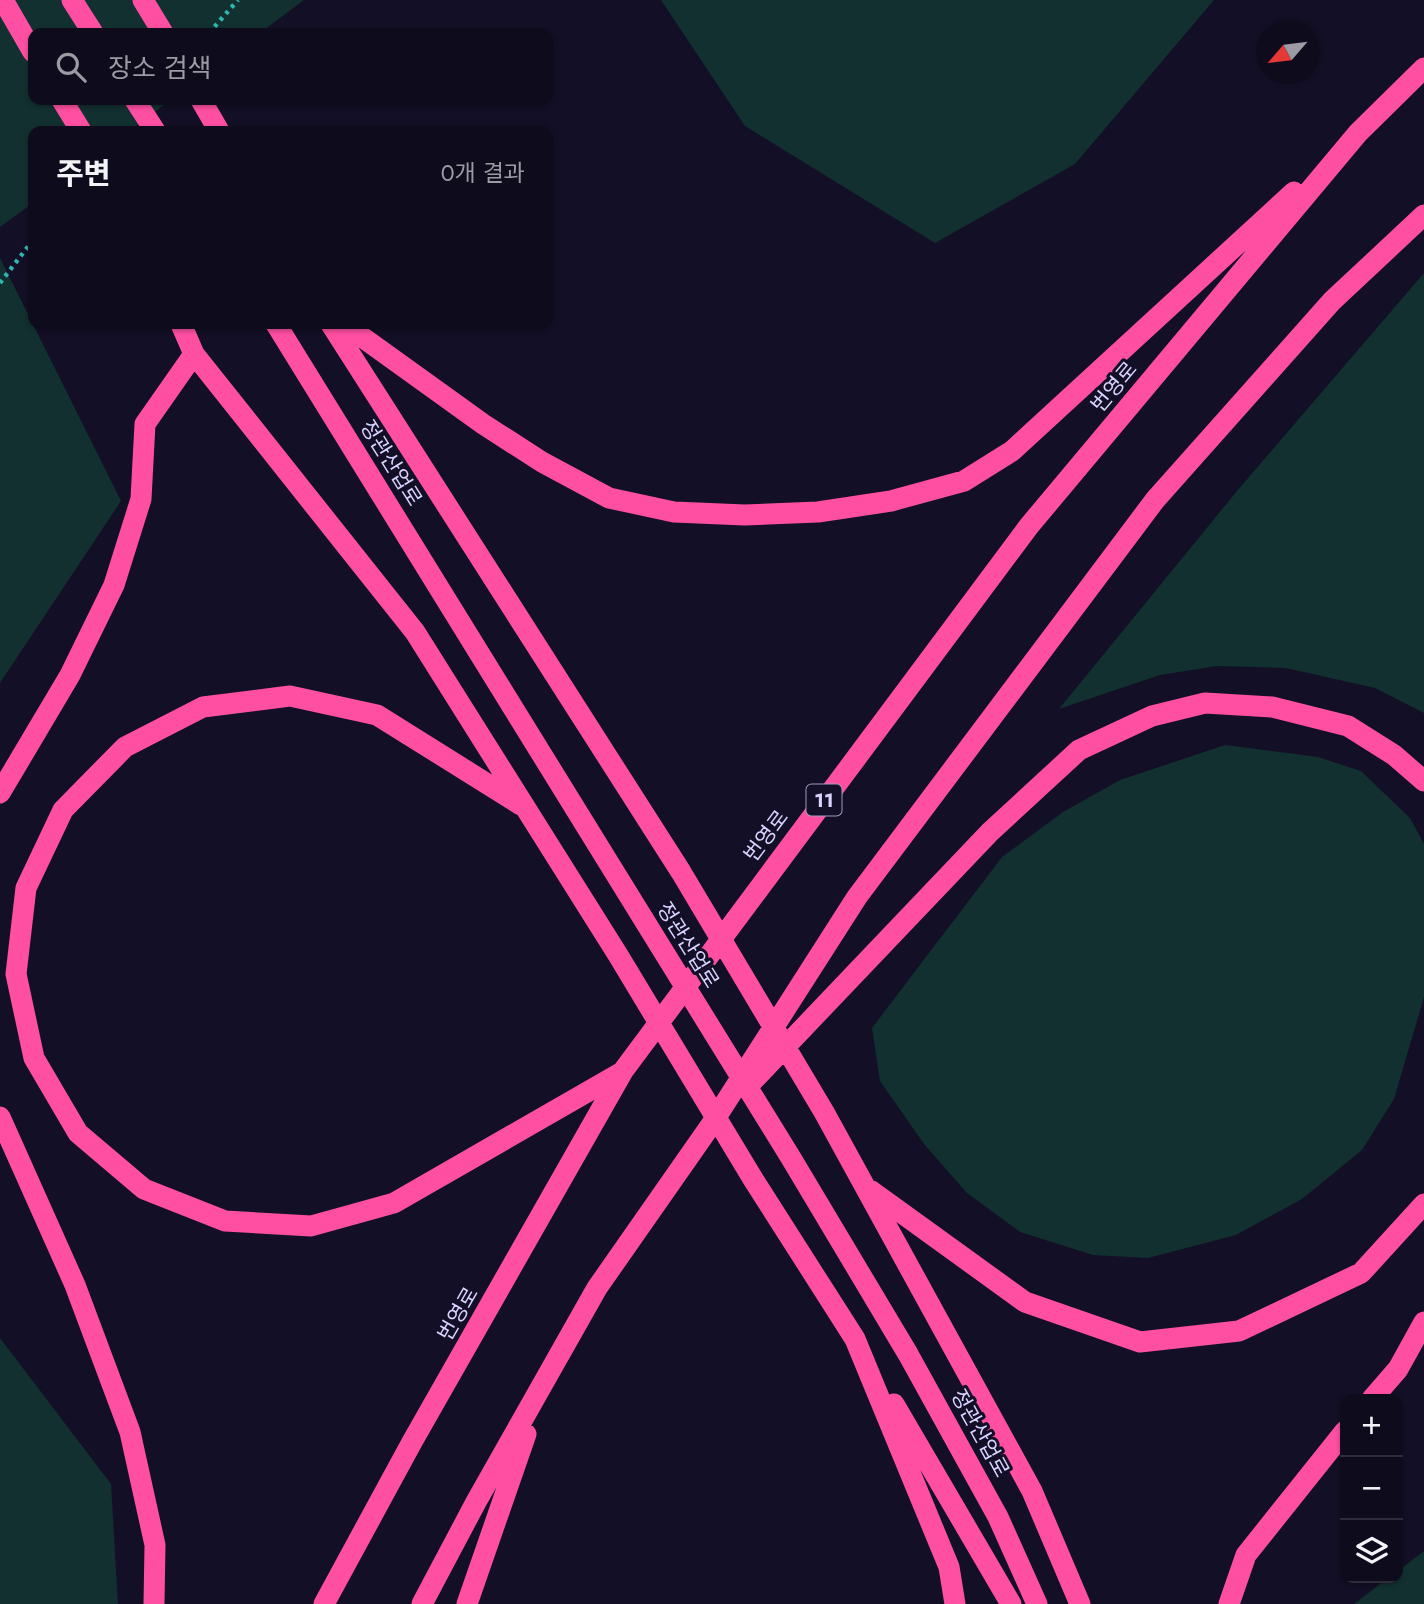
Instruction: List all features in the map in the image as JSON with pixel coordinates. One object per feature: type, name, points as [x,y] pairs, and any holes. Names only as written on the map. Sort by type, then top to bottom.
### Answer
[{"type":"highway","points":[[3,0],[28,42]]},
{"type":"highway","points":[[72,0],[90,28]]},
{"type":"highway","points":[[143,0],[160,28]]},
{"type":"highway","name":"번영로","points":[[324,1604],[412,1442],[624,1071],[1029,526],[1358,133],[1424,68]]},
{"type":"highway","points":[[65,105],[78,126]]},
{"type":"highway","points":[[138,105],[152,126]]},
{"type":"highway","points":[[204,105],[216,126]]},
{"type":"highway","points":[[351,329],[483,424],[542,462],[609,498],[674,512],[745,514],[818,512],[891,501],[964,481],[1012,451],[1358,133]]},
{"type":"highway","points":[[422,1604],[597,1288],[713,1122],[857,897],[1155,500],[1332,301],[1424,215]]},
{"type":"highway","points":[[183,329],[194,354],[415,632],[618,955],[752,1179],[855,1339],[1010,1604]]},
{"type":"highway","name":"정관산업로","points":[[280,329],[792,1158],[908,1354],[998,1517],[1037,1604]]},
{"type":"highway","name":"정관산업로","points":[[334,329],[681,872],[824,1112],[1032,1492],[1080,1604]]},
{"type":"highway","points":[[0,793],[70,675],[114,585],[141,499],[145,424],[194,354]]},
{"type":"highway","points":[[526,808],[377,715],[290,696],[203,707],[125,747],[63,810],[26,888],[16,974],[34,1058],[79,1133],[144,1189],[225,1221],[311,1226],[394,1203],[624,1071]]},
{"type":"highway","points":[[713,1122],[990,832],[1079,750],[1152,716],[1205,703],[1272,708],[1348,726],[1394,755],[1424,781]]},
{"type":"highway","points":[[0,1117],[75,1284],[130,1432],[155,1545],[154,1604]]},
{"type":"highway","points":[[863,1185],[931,1237],[1025,1302],[1140,1342],[1239,1331],[1362,1273],[1424,1204]]},
{"type":"highway","points":[[1376,1394],[1398,1369],[1424,1322]]},
{"type":"highway","points":[[855,1339],[949,1567],[955,1604]]},
{"type":"highway","points":[[467,1604],[543,1383]]},
{"type":"highway","points":[[1229,1604],[1246,1555],[1340,1437]]},
{"type":"path","points":[[213,28],[238,0]]},
{"type":"path","points":[[0,283],[28,247]]},
{"type":"green space","points":[[0,0],[304,0],[267,28],[28,28],[28,105],[164,105],[136,126],[28,126],[28,207],[0,227]]},
{"type":"green space","points":[[661,0],[1214,0],[1075,164],[935,243],[745,126]]},
{"type":"green space","points":[[0,258],[28,314],[28,329],[35,329],[121,501],[0,683]]},
{"type":"green space","points":[[1424,273],[1424,713],[1375,688],[1286,668],[1217,666],[1160,675],[1059,709],[1237,491]]},
{"type":"green space","points":[[1225,745],[1318,757],[1361,771],[1410,818],[1424,844],[1424,997],[1394,1099],[1362,1150],[1302,1199],[1236,1235],[1148,1258],[1093,1255],[1020,1232],[967,1193],[924,1144],[880,1081],[872,1028],[1002,857],[1063,812],[1120,780]]},
{"type":"green space","points":[[0,1338],[111,1484],[118,1604],[0,1604]]},
{"type":"green space","points":[[1424,1551],[1424,1604],[1354,1604],[1381,1583],[1403,1583],[1403,1567]]}]
